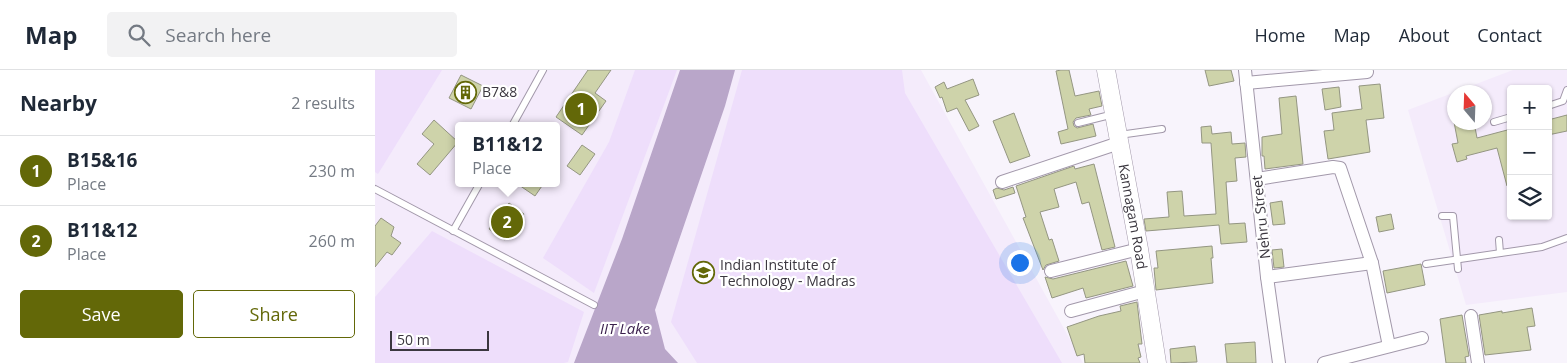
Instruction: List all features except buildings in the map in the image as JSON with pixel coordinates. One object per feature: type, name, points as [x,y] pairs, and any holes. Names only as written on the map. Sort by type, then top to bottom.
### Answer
[{"type":"street","name":"Kannagam Road","points":[[1106,70],[1139,249],[1157,363]]},
{"type":"street","points":[[1245,76],[1367,72]]},
{"type":"street","name":"Nehru Street","points":[[1245,76],[1267,277],[1279,363]]},
{"type":"street","points":[[1001,182],[1118,139]]},
{"type":"street","points":[[1257,179],[1333,167],[1341,168],[1372,263],[1389,346]]},
{"type":"street","points":[[1051,270],[1139,249]]},
{"type":"street","points":[[1267,277],[1372,263]]},
{"type":"street","points":[[1071,311],[1145,291]]},
{"type":"street","points":[[1471,316],[1478,363]]},
{"type":"street","points":[[1324,363],[1422,338]]},
{"type":"lane","points":[[514,122],[543,70]]},
{"type":"lane","points":[[1552,105],[1563,101],[1567,90]]},
{"type":"lane","points":[[1078,122],[1114,114]]},
{"type":"lane","points":[[1494,122],[1507,118]]},
{"type":"lane","points":[[1118,139],[1161,129]]},
{"type":"lane","points":[[453,231],[478,187]]},
{"type":"lane","points":[[375,189],[594,305]]},
{"type":"lane","points":[[1442,216],[1453,216],[1458,269]]},
{"type":"lane","points":[[1426,264],[1542,247],[1567,238]]},
{"type":"lane","points":[[1499,240],[1500,253]]},
{"type":"shaded area","name":"Indian Institute of Technology - Madras","points":[[375,70],[921,70],[1083,363],[375,363]]},
{"type":"shaded area","points":[[375,70],[442,70],[378,174],[375,172]]},
{"type":"shaded area","points":[[635,70],[677,70],[594,293],[543,258],[609,142]]},
{"type":"shaded area","points":[[742,70],[902,70],[905,93],[1062,363],[697,363],[671,322]]},
{"type":"shaded area","points":[[1513,70],[1567,70],[1567,292],[1466,305],[1408,110],[1447,95],[1447,130],[1492,130],[1492,85],[1473,85]]},
{"type":"shaded area","points":[[432,231],[584,312],[568,362],[375,363],[375,297]]},
{"type":"water","name":"IIT Lake","points":[[680,70],[735,70],[725,106],[655,310],[665,349],[678,363],[574,363],[622,239]]},
{"type":"place","name":"B7&8","points":[[466,92]]},
{"type":"place","name":"B15&16","points":[[581,109]]},
{"type":"place","name":"B11&12","points":[[507,222]]},
{"type":"place","name":"Indian Institute of Technology - Madras","points":[[704,273]]}]
